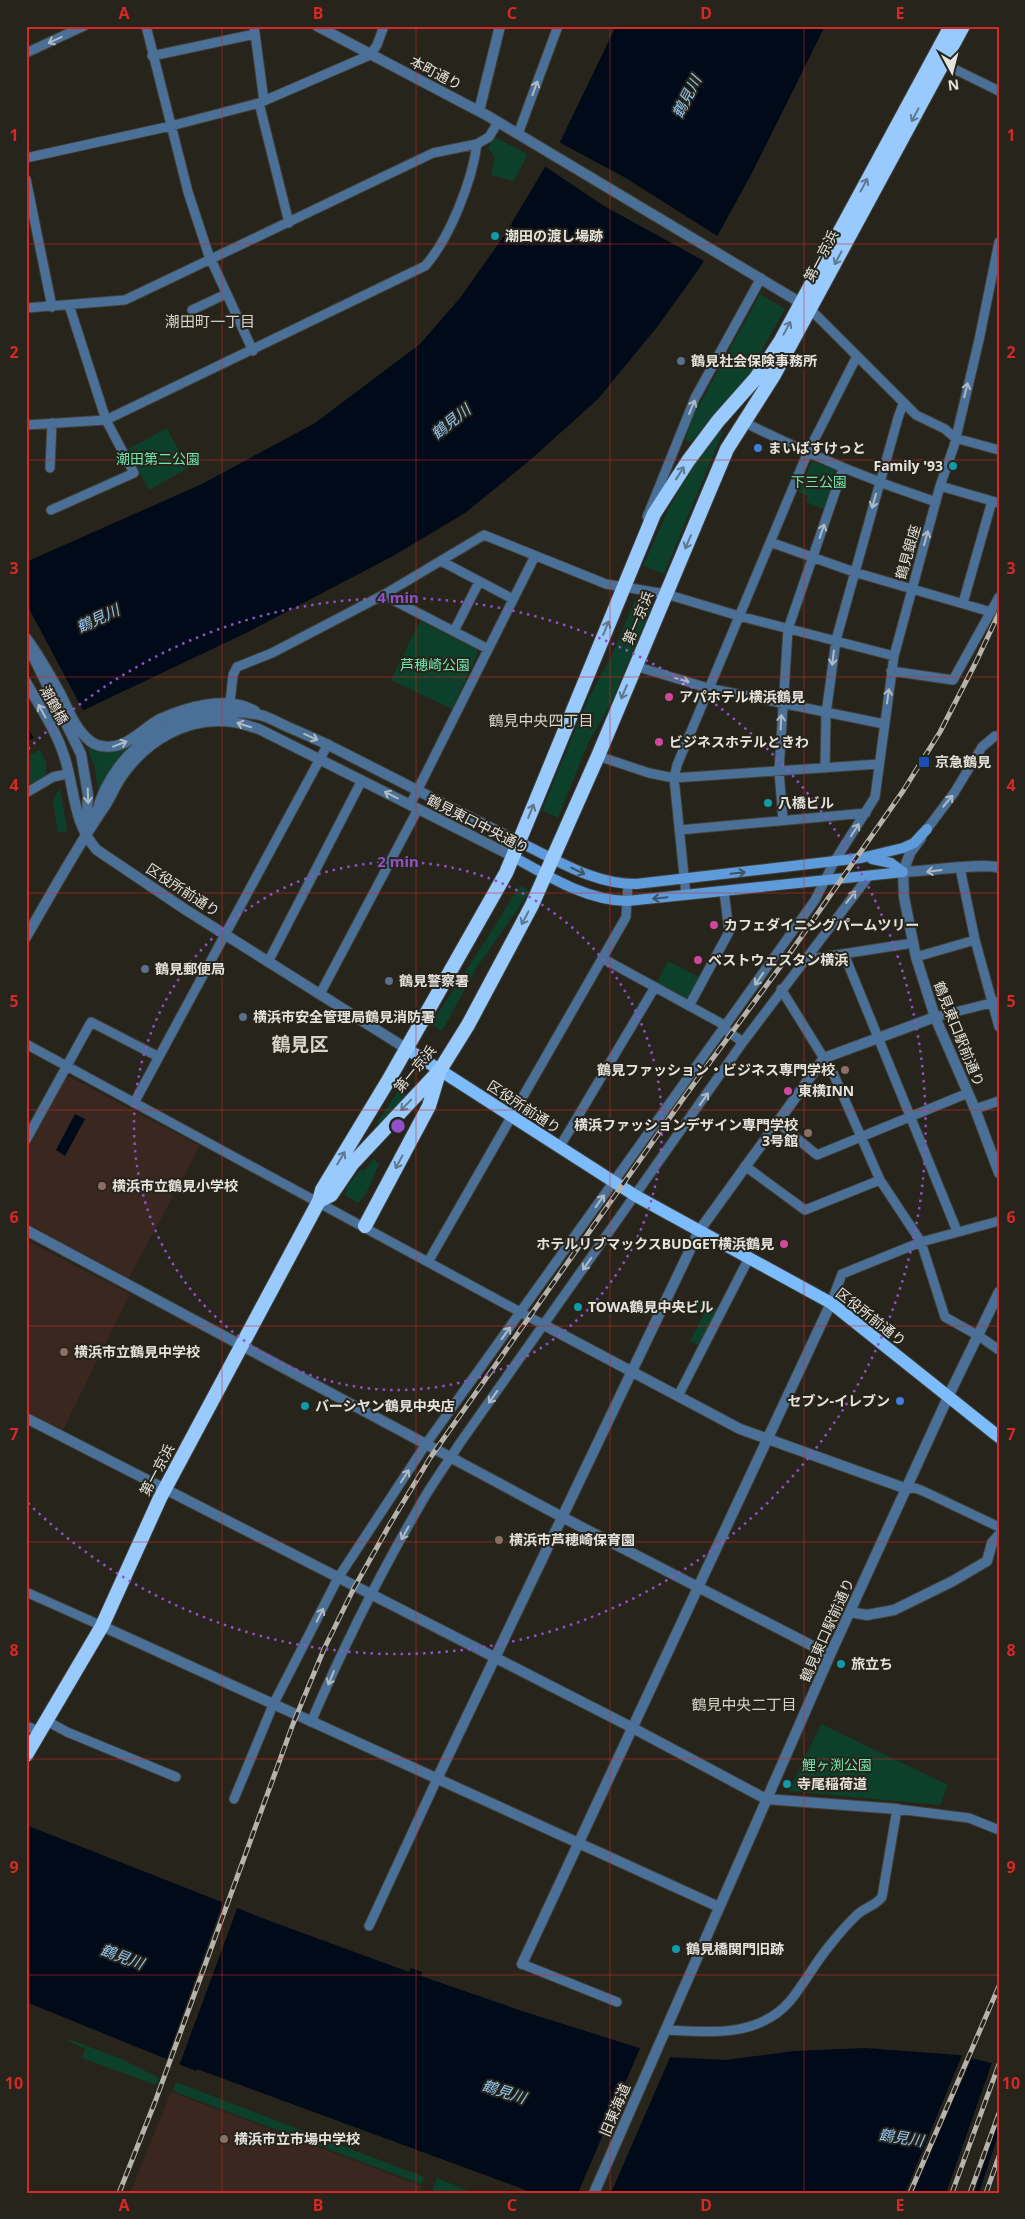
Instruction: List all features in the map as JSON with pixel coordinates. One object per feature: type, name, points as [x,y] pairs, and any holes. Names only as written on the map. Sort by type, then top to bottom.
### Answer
[{"type":"highway","name":"第一京浜","points":[[938,61],[951,26]]},
{"type":"highway","name":"第一京浜","points":[[319,1202],[331,1195],[352,1164],[440,1070],[468,1025],[532,905],[598,756],[727,449],[774,375],[806,306],[938,61],[963,26]]},
{"type":"highway","name":"第一京浜","points":[[26,1755],[37,1726],[102,1626],[165,1490],[319,1202],[322,1190],[407,1049],[506,873],[654,514],[688,461],[718,421],[756,378],[806,306]]},
{"type":"highway","points":[[365,1226],[428,1106],[440,1070]]},
{"type":"main road","points":[[861,858],[903,848],[914,843],[927,829]]},
{"type":"main road","name":"鶴見東口中央通り","points":[[519,842],[587,876],[608,882],[628,884],[861,858]]},
{"type":"main road","name":"鶴見東口中央通り","points":[[512,856],[545,874],[601,898],[627,901],[903,872]]},
{"type":"main road","points":[[861,858],[879,859],[891,863],[903,872]]},
{"type":"main road","name":"区役所前通り","points":[[407,1049],[636,1196],[831,1303],[999,1437]]},
{"type":"street","points":[[26,53],[84,26]]},
{"type":"street","points":[[146,26],[152,56],[188,192],[211,260],[254,350]]},
{"type":"street","name":"本町通り","points":[[317,26],[479,111],[806,306]]},
{"type":"street","points":[[26,158],[171,126],[261,102],[370,55],[378,45],[384,26]]},
{"type":"street","points":[[479,111],[500,26]]},
{"type":"street","points":[[518,134],[558,26]]},
{"type":"street","points":[[152,56],[254,30],[261,102],[288,223]]},
{"type":"street","points":[[938,61],[999,91]]},
{"type":"street","points":[[26,308],[125,300],[433,153],[477,144],[489,137],[498,122]]},
{"type":"street","points":[[26,425],[106,420],[425,266],[438,251],[469,181],[474,166],[477,144]]},
{"type":"street","points":[[26,179],[52,307]]},
{"type":"street","name":"鶴見銀座","points":[[234,1798],[273,1705],[338,1578],[426,1444],[815,900],[834,862],[875,797],[894,656],[940,486],[955,438],[979,340],[999,242]]},
{"type":"street","points":[[632,568],[650,507],[695,398],[761,278]]},
{"type":"street","points":[[192,310],[226,294]]},
{"type":"street","points":[[51,510],[134,474],[106,420],[69,305]]},
{"type":"street","points":[[806,306],[916,415],[945,429],[955,438],[999,450]]},
{"type":"street","points":[[686,895],[674,778],[677,765],[807,454],[857,356]]},
{"type":"street","points":[[825,768],[826,714],[836,640],[879,484],[904,404]]},
{"type":"street","points":[[744,422],[807,454],[879,484],[936,502]]},
{"type":"street","points":[[50,468],[52,423]]},
{"type":"street","points":[[783,820],[779,771],[788,629],[843,469]]},
{"type":"street","points":[[940,486],[995,502],[963,603]]},
{"type":"street","points":[[230,704],[233,674],[237,667],[288,646],[385,594],[484,535],[606,584],[666,594],[739,616],[894,656]]},
{"type":"street","points":[[770,542],[854,572],[992,612]]},
{"type":"street","points":[[320,994],[414,807],[417,790],[535,556]]},
{"type":"street","points":[[441,561],[513,599]]},
{"type":"street","points":[[454,631],[478,582]]},
{"type":"street","points":[[385,594],[393,600],[488,649]]},
{"type":"street","points":[[891,672],[953,680],[986,617],[992,612],[999,597]]},
{"type":"street","points":[[26,638],[42,661],[75,730],[88,795],[86,833]]},
{"type":"street","points":[[26,642],[75,730],[94,744],[106,747],[123,744],[160,720],[197,707],[230,704],[249,707],[263,716]]},
{"type":"street","points":[[635,666],[708,688],[826,714],[884,724]]},
{"type":"street","name":"潮鶴橋","points":[[26,682],[63,751],[68,774]]},
{"type":"street","name":"鶴見東口中央通り","points":[[94,820],[101,795],[113,774],[133,750],[158,730],[184,719],[205,714],[240,712],[263,716],[328,744],[519,842]]},
{"type":"street","name":"鶴見東口中央通り","points":[[27,936],[86,833],[122,776],[143,752],[161,738],[186,726],[202,723],[234,722],[259,729],[512,856]]},
{"type":"street","points":[[999,736],[995,736],[982,747],[954,793],[910,853],[903,872],[980,865],[999,868]]},
{"type":"street","points":[[134,1103],[328,744]]},
{"type":"street","points":[[598,756],[649,773],[674,778],[879,764]]},
{"type":"street","points":[[26,793],[53,777],[68,774]]},
{"type":"street","name":"区役所前通り","points":[[68,774],[78,815],[92,845],[102,855],[407,1049]]},
{"type":"street","points":[[268,962],[362,780]]},
{"type":"street","points":[[679,830],[866,813]]},
{"type":"street","points":[[960,868],[975,940],[995,1001],[999,1027]]},
{"type":"street","name":"鶴見東口駅前通り","points":[[903,872],[904,897],[916,957],[935,1017],[975,1109],[999,1173]]},
{"type":"street","points":[[312,1722],[337,1662],[371,1594],[419,1506],[451,1457],[781,989],[868,877]]},
{"type":"street","points":[[428,1262],[626,917],[628,884]]},
{"type":"street","points":[[689,1006],[729,932],[724,891]]},
{"type":"street","points":[[916,957],[975,940]]},
{"type":"street","points":[[804,960],[913,943]]},
{"type":"street","points":[[844,954],[957,1231]]},
{"type":"street","points":[[602,958],[725,1027],[743,1042]]},
{"type":"street","points":[[559,1148],[655,988]]},
{"type":"street","points":[[781,989],[833,1073],[880,1180],[921,1242],[945,1317],[999,1350]]},
{"type":"street","points":[[368,1926],[699,1231],[824,1058],[935,1017],[995,1001]]},
{"type":"street","points":[[26,1140],[91,1022],[159,1057]]},
{"type":"street","points":[[26,1044],[365,1226],[631,1372],[740,1429],[906,1489],[915,1488],[999,1527]]},
{"type":"street","points":[[777,1122],[817,1155],[968,1093]]},
{"type":"street","points":[[975,1109],[999,1101]]},
{"type":"street","points":[[745,1166],[805,1210],[880,1180]]},
{"type":"street","points":[[616,2002],[522,1964],[766,1438],[831,1303],[842,1274],[921,1242],[999,1221]]},
{"type":"street","points":[[26,1230],[562,1517],[830,1655]]},
{"type":"street","points":[[678,1396],[749,1258]]},
{"type":"street","name":"鶴見東口駅前通り","points":[[663,2034],[830,1655],[948,1397],[999,1292]]},
{"type":"street","points":[[26,1418],[766,1799],[896,1809],[969,1818],[999,1830]]},
{"type":"street","points":[[850,1612],[860,1615],[888,1612],[944,1586],[988,1561],[992,1543],[999,1535]]},
{"type":"street","points":[[26,1592],[719,1907]]},
{"type":"street","points":[[37,1726],[67,1732],[176,1777]]},
{"type":"street","points":[[663,2034],[726,2031],[757,2026],[790,2001],[830,1944],[857,1915],[882,1897],[888,1872],[896,1809]]},
{"type":"street","name":"旧東海道","points":[[594,2193],[663,2034]]},
{"type":"shaded area","name":"横浜市立鶴見小学校","points":[[66,1075],[200,1146],[129,1278],[26,1223],[26,1149]]},
{"type":"shaded area","name":"横浜市立鶴見中学校","points":[[26,1240],[130,1294],[63,1430],[26,1411]]},
{"type":"shaded area","name":"横浜市立市場中学校","points":[[171,2092],[422,2186],[418,2193],[130,2193]]},
{"type":"green space","points":[[495,137],[527,154],[514,181],[491,175],[495,157],[488,148]]},
{"type":"green space","points":[[760,294],[785,309],[761,352],[763,357],[743,384],[691,442],[685,440],[692,418]]},
{"type":"green space","name":"潮田第二公園","points":[[167,428],[188,468],[149,490],[128,449]]},
{"type":"green space","points":[[720,430],[723,432],[664,574],[643,566],[668,510],[694,464]]},
{"type":"green space","name":"下三公園","points":[[812,461],[840,472],[826,510],[806,502],[808,496],[798,492]]},
{"type":"green space","points":[[636,598],[650,601],[652,606],[610,705],[588,743],[558,818],[542,810],[588,699],[611,657]]},
{"type":"green space","name":"芦穂崎公園","points":[[420,621],[476,649],[478,653],[452,709],[391,680]]},
{"type":"green space","points":[[130,745],[111,769],[98,791],[95,768],[88,750],[90,748],[115,751]]},
{"type":"green space","points":[[40,750],[46,761],[46,775],[26,786],[26,757]]},
{"type":"green space","points":[[60,788],[67,831],[58,833],[53,800]]},
{"type":"green space","points":[[520,885],[529,891],[525,899],[477,967],[442,1031],[431,1024]]},
{"type":"green space","points":[[668,961],[699,977],[687,999],[657,983]]},
{"type":"green space","points":[[398,1091],[409,1096],[380,1123],[376,1124]]},
{"type":"green space","points":[[373,1159],[379,1164],[368,1189],[358,1203],[345,1195],[347,1186],[361,1169],[365,1170]]},
{"type":"green space","points":[[701,1300],[719,1309],[700,1346],[690,1341],[704,1314],[696,1310]]},
{"type":"green space","name":"鯉ヶ渕公園","points":[[821,1724],[948,1785],[940,1805],[789,1791]]},
{"type":"green space","points":[[69,2039],[121,2059],[159,2078],[156,2085],[82,2058],[85,2049],[69,2041]]},
{"type":"green space","points":[[176,2082],[424,2177],[421,2184],[173,2091]]},
{"type":"green space","points":[[437,2178],[474,2193],[439,2193],[432,2190]]},
{"type":"water","name":"鶴見川","points":[[616,26],[825,26],[753,171],[701,266],[657,327],[598,399],[529,461],[465,513],[393,556],[246,633],[84,710],[26,742],[26,562],[202,484],[315,423],[420,344],[460,298],[504,236],[561,140]]},
{"type":"water","points":[[75,1114],[85,1119],[65,1156],[56,1150]]},
{"type":"water","name":"鶴見川","points":[[26,1825],[270,1921],[409,1972],[411,1968],[422,1972],[421,1976],[522,2011],[668,2057],[725,2060],[794,2051],[865,2048],[959,2055],[999,2065],[999,2193],[534,2193],[197,2069],[196,2071],[26,2002]]},
{"type":"pier","points":[[557,141],[624,177],[719,237],[706,262],[604,206],[543,165]]},
{"type":"pier","points":[[26,603],[84,712],[35,740],[26,725]]},
{"type":"pier","points":[[224,1900],[238,1906],[179,2066],[166,2061]]},
{"type":"pier","points":[[641,2046],[671,2055],[611,2193],[578,2193]]},
{"type":"pier","points":[[963,2053],[973,2055],[913,2193],[905,2193]]},
{"type":"pier","points":[[993,2060],[999,2062],[999,2119],[974,2193],[946,2193]]},
{"type":"pier","points":[[999,2132],[999,2193],[979,2193]]},
{"type":"railway","points":[[119,2193],[155,2102],[293,1724],[324,1649],[354,1588],[430,1458],[685,1096],[783,963],[903,791],[940,732],[999,613]]},
{"type":"railway","points":[[910,2193],[999,1986]]},
{"type":"railway","points":[[952,2193],[999,2064]]},
{"type":"railway","points":[[970,2193],[999,2113]]},
{"type":"railway","points":[[986,2193],[999,2156]]},
{"type":"place","name":"潮田の渡し場跡","points":[[495,236]]},
{"type":"place","name":"鶴見社会保険事務所","points":[[681,361]]},
{"type":"place","name":"まいばすけっと","points":[[758,448]]},
{"type":"place","name":"Family '93","points":[[953,466]]},
{"type":"place","name":"アパホテル横浜鶴見","points":[[669,697]]},
{"type":"place","name":"ビジネスホテルときわ","points":[[659,742]]},
{"type":"place","name":"京急鶴見","points":[[924,762]]},
{"type":"place","name":"八橋ビル","points":[[768,803]]},
{"type":"place","name":"カフェダイニングパームツリー","points":[[714,925]]},
{"type":"place","name":"ベストウェスタン横浜","points":[[698,960]]},
{"type":"place","name":"鶴見郵便局","points":[[145,969]]},
{"type":"place","name":"鶴見警察署","points":[[389,981]]},
{"type":"place","name":"横浜市安全管理局鶴見消防署","points":[[243,1017]]},
{"type":"place","name":"鶴見ファッション・ビジネス専門学校","points":[[845,1070]]},
{"type":"place","name":"東横INN","points":[[788,1091]]},
{"type":"place","name":"横浜ファッションデザイン専門学校 3号館","points":[[808,1133]]},
{"type":"place","name":"横浜市立鶴見小学校","points":[[102,1186]]},
{"type":"place","name":"ホテルリブマックスBUDGET横浜鶴見","points":[[784,1244]]},
{"type":"place","name":"TOWA鶴見中央ビル","points":[[578,1307]]},
{"type":"place","name":"横浜市立鶴見中学校","points":[[64,1352]]},
{"type":"place","name":"セブン-イレブン","points":[[900,1401]]},
{"type":"place","name":"バーシヤン鶴見中央店","points":[[305,1406]]},
{"type":"place","name":"横浜市芦穂崎保育園","points":[[499,1540]]},
{"type":"place","name":"旅立ち","points":[[841,1664]]},
{"type":"place","name":"寺尾稲荷道","points":[[787,1784]]},
{"type":"place","name":"鶴見橋関門旧跡","points":[[676,1949]]},
{"type":"place","name":"横浜市立市場中学校","points":[[224,2139]]},
{"type":"district","name":"潮田町一丁目","points":[[210,322]]},
{"type":"district","name":"鶴見中央四丁目","points":[[541,721]]},
{"type":"district","name":"鶴見区","points":[[300,1044]]},
{"type":"district","name":"鶴見中央二丁目","points":[[744,1705]]}]
